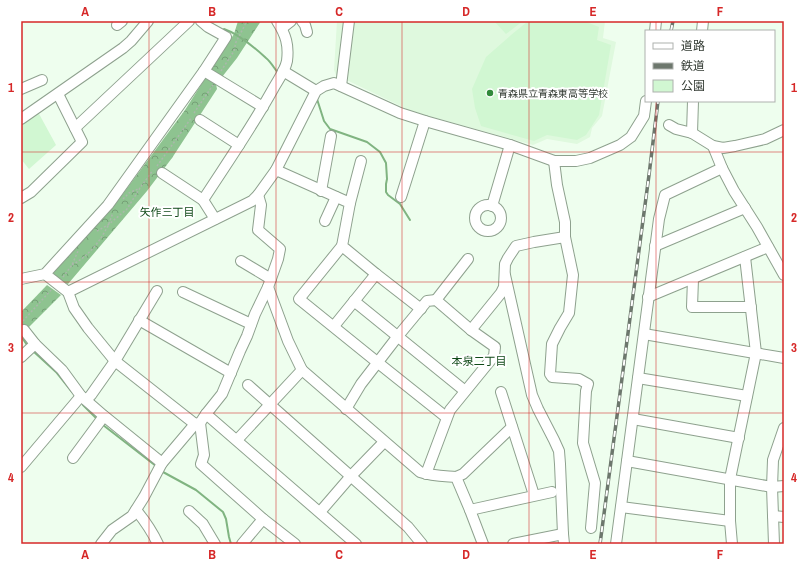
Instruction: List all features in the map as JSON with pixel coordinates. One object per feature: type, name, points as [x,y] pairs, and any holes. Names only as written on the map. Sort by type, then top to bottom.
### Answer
[{"type":"street","points":[[75,128],[189,21]]},
{"type":"street","points":[[21,279],[45,274],[108,205],[204,71],[226,37],[208,27],[201,21]]},
{"type":"street","points":[[203,200],[263,107],[283,71],[286,63],[288,46],[286,36],[280,25],[291,21]]},
{"type":"street","points":[[302,21],[307,32]]},
{"type":"street","points":[[341,86],[349,21]]},
{"type":"street","points":[[21,119],[131,41],[142,23]]},
{"type":"street","points":[[204,71],[263,107]]},
{"type":"street","points":[[283,71],[316,90]]},
{"type":"street","points":[[21,89],[42,80]]},
{"type":"street","points":[[68,292],[252,201],[276,170],[316,90],[324,86],[334,83],[400,113],[425,122],[510,145],[554,161],[576,161],[590,158],[620,146],[631,137],[644,116],[646,102]]},
{"type":"street","points":[[21,198],[31,192],[82,142],[58,94]]},
{"type":"street","points":[[692,133],[693,102]]},
{"type":"street","points":[[200,120],[239,145]]},
{"type":"street","points":[[401,198],[425,122]]},
{"type":"street","points":[[668,124],[676,130],[692,133],[713,146],[723,148],[765,139],[784,130]]},
{"type":"street","points":[[321,191],[331,136]]},
{"type":"street","points":[[492,206],[510,145]]},
{"type":"street","points":[[713,146],[734,191],[746,208],[784,276]]},
{"type":"street","points":[[362,161],[350,203],[342,246],[299,299],[446,417]]},
{"type":"street","points":[[554,161],[557,185],[565,222],[565,237],[573,275],[569,313],[552,344],[550,374],[552,377],[579,379],[588,384],[586,391],[583,443],[595,483],[591,528]]},
{"type":"street","points":[[616,544],[655,246],[659,218],[665,195],[722,168]]},
{"type":"street","points":[[276,170],[350,203]]},
{"type":"street","points":[[162,173],[203,200],[215,219]]},
{"type":"street","points":[[100,544],[112,530],[132,516],[162,463],[198,424],[222,394],[255,314],[270,283],[280,249],[258,230],[261,204],[258,195]]},
{"type":"street","points":[[325,220],[336,197]]},
{"type":"street","points":[[655,246],[746,208]]},
{"type":"street","points":[[471,330],[504,287],[506,264],[516,246],[565,237]]},
{"type":"street","points":[[342,246],[421,309]]},
{"type":"street","points":[[648,297],[768,247]]},
{"type":"street","points":[[732,544],[730,521],[730,480],[756,353],[745,257]]},
{"type":"street","points":[[346,409],[360,384],[398,336],[427,301],[436,300],[468,259]]},
{"type":"street","points":[[241,261],[270,283],[288,341],[302,370],[420,472],[456,477],[464,474],[512,427]]},
{"type":"street","points":[[45,274],[68,292],[74,308],[115,361],[198,424],[204,455],[201,464],[263,519],[295,544]]},
{"type":"street","points":[[334,326],[376,274]]},
{"type":"street","points":[[505,275],[532,395],[559,451],[564,539],[513,544]]},
{"type":"street","points":[[693,279],[692,307],[751,307]]},
{"type":"street","points":[[21,467],[84,398],[91,395],[115,361],[157,291]]},
{"type":"street","points":[[183,292],[251,324]]},
{"type":"street","points":[[426,474],[446,417],[494,356],[495,347],[471,330],[436,300]]},
{"type":"street","points":[[354,301],[465,391]]},
{"type":"street","points":[[139,320],[231,373]]},
{"type":"street","points":[[22,327],[35,344],[62,370],[84,398],[162,463]]},
{"type":"street","points":[[644,334],[784,358]]},
{"type":"street","points":[[21,357],[35,344]]},
{"type":"street","points":[[237,440],[302,370]]},
{"type":"street","points":[[638,378],[748,396]]},
{"type":"street","points":[[248,386],[408,526],[422,544]]},
{"type":"street","points":[[502,392],[534,495]]},
{"type":"street","points":[[206,414],[356,544]]},
{"type":"street","points":[[73,458],[104,416]]},
{"type":"street","points":[[633,419],[739,438]]},
{"type":"street","points":[[774,544],[772,487],[773,460],[784,428]]},
{"type":"street","points":[[320,512],[351,476],[384,442]]},
{"type":"street","points":[[627,461],[772,487],[784,486]]},
{"type":"street","points":[[456,477],[483,544]]},
{"type":"street","points":[[470,510],[552,492]]},
{"type":"street","points":[[621,507],[730,521]]},
{"type":"street","points":[[136,510],[145,521],[158,544]]},
{"type":"street","points":[[189,511],[203,524],[215,544]]},
{"type":"street","points":[[773,516],[784,517]]},
{"type":"street","points":[[242,544],[263,519]]},
{"type":"path","points":[[96,231],[108,225],[127,209],[140,188],[193,115],[234,51],[238,38],[247,21]]},
{"type":"path","points":[[120,203],[129,193],[140,188]]},
{"type":"path","points":[[72,265],[90,253],[106,231],[113,213]]},
{"type":"path","points":[[60,280],[72,265],[80,248]]},
{"type":"path","points":[[22,327],[53,289]]},
{"type":"shaded area","name":"青森県立青森東高等学校","points":[[337,21],[605,21],[603,38],[616,42],[602,116],[592,128],[590,137],[577,144],[547,139],[533,145],[411,111],[336,75],[334,70]]},
{"type":"green space","points":[[238,21],[261,21],[237,58],[222,77],[210,70],[234,34]]},
{"type":"green space","points":[[494,21],[523,21],[506,34]]},
{"type":"green space","points":[[584,21],[599,27],[597,40],[611,45],[599,115],[586,135],[577,140],[547,135],[534,141],[481,126],[475,108],[472,89],[486,57],[527,22]]},
{"type":"green space","points":[[206,77],[216,84],[217,89],[172,158],[147,191],[68,284],[65,283],[54,275],[54,272],[122,195],[185,110]]},
{"type":"green space","points":[[38,112],[56,145],[29,169],[21,159],[21,123]]},
{"type":"green space","points":[[47,285],[61,295],[28,328],[21,331],[21,312]]},
{"type":"waterway","points":[[224,29],[241,37],[251,45],[271,63],[278,73]]},
{"type":"waterway","points":[[317,99],[324,121],[330,129],[367,142],[380,152],[386,163],[386,192],[400,204],[410,220]]},
{"type":"waterway","points":[[21,336],[27,345]]},
{"type":"waterway","points":[[33,351],[56,372],[72,392]]},
{"type":"waterway","points":[[83,405],[96,418]]},
{"type":"waterway","points":[[103,425],[156,466]]},
{"type":"waterway","points":[[163,472],[196,490],[223,512],[226,519],[231,544]]},
{"type":"railway","points":[[671,30],[673,21]]},
{"type":"railway","points":[[600,544],[658,102]]},
{"type":"place","name":"青森県立青森東高等学校","points":[[490,93]]},
{"type":"district","name":"矢作三丁目","points":[[167,212]]},
{"type":"district","name":"本泉二丁目","points":[[479,361]]}]
